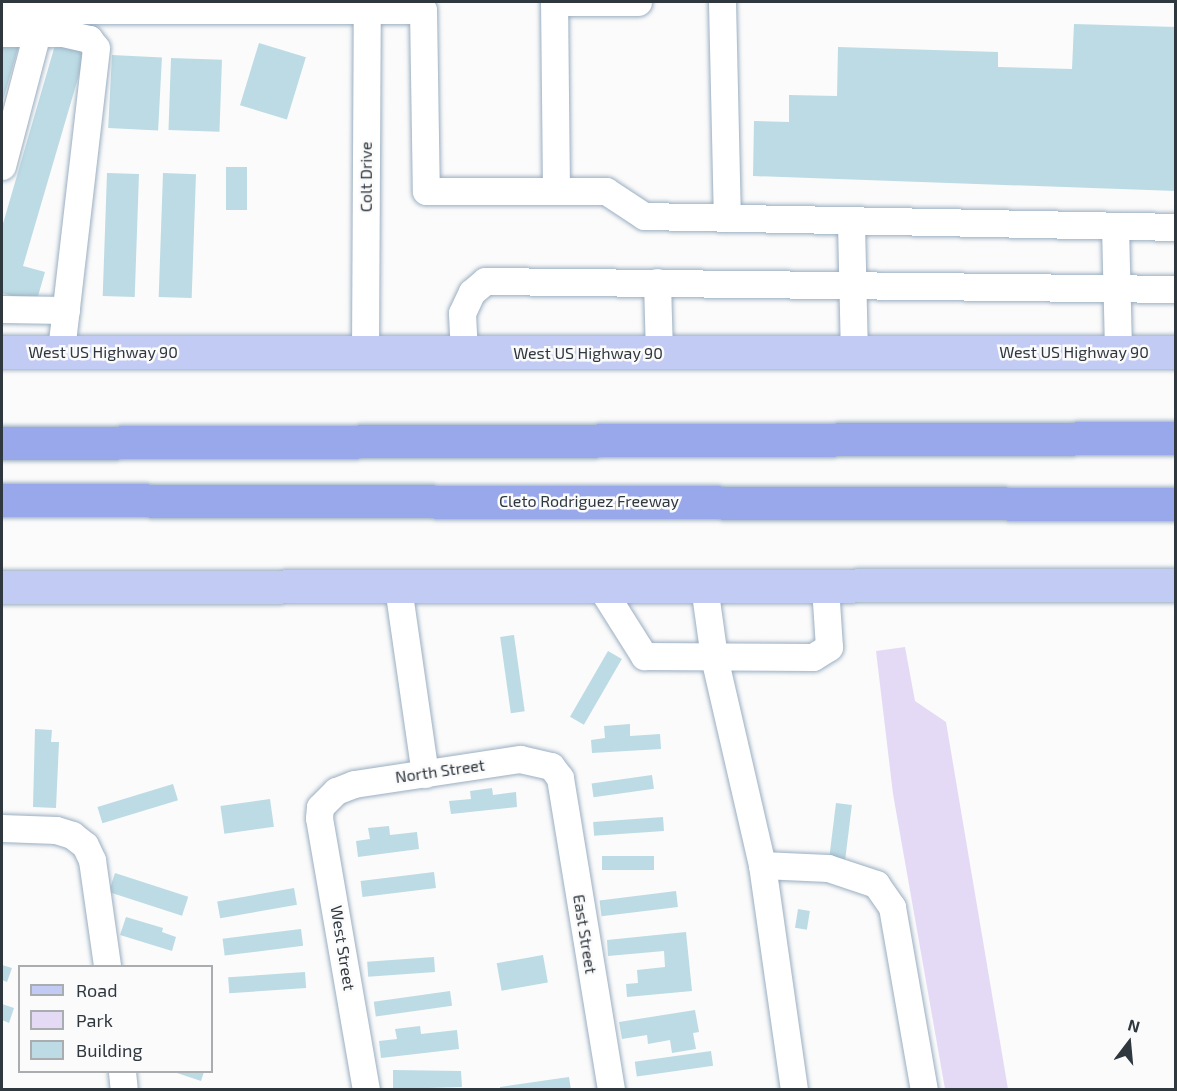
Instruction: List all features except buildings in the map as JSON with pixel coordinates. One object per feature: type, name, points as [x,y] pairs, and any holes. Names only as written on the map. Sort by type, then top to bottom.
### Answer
[{"type":"highway","points":[[2,424],[121,424],[278,443]]},
{"type":"highway","points":[[2,442],[278,443],[1176,438]]},
{"type":"highway","points":[[2,519],[76,516],[214,499]]},
{"type":"highway","name":"Cleto Rodriguez Freeway","points":[[2,500],[1176,504]]},
{"type":"main road","name":"West US Highway 90","points":[[2,352],[1176,352]]},
{"type":"main road","points":[[2,587],[1176,585]]},
{"type":"street","points":[[556,190],[554,2],[638,2]]},
{"type":"street","points":[[722,2],[727,218]]},
{"type":"street","points":[[2,10],[39,15],[367,6],[423,10],[426,191],[606,191],[644,216],[850,223],[1176,227]]},
{"type":"street","name":"Colt Drive","points":[[365,353],[367,6]]},
{"type":"street","points":[[2,33],[39,15]]},
{"type":"street","points":[[2,166],[39,15]]},
{"type":"street","points":[[39,15],[89,39],[96,48],[61,352]]},
{"type":"street","points":[[850,223],[854,352]]},
{"type":"street","points":[[1115,226],[1118,352]]},
{"type":"street","points":[[464,353],[462,313],[472,292],[485,281],[1176,289]]},
{"type":"street","points":[[657,282],[659,352]]},
{"type":"street","points":[[2,309],[66,310]]},
{"type":"street","points":[[600,586],[644,656],[813,657],[829,647],[825,586]]},
{"type":"street","points":[[704,586],[714,657],[762,865],[794,1089]]},
{"type":"street","points":[[398,587],[426,774]]},
{"type":"street","name":"North Street","points":[[320,807],[336,791],[354,784],[520,759],[551,766],[560,778]]},
{"type":"street","name":"East Street","points":[[560,778],[611,1089]]},
{"type":"street","name":"West Street","points":[[320,807],[319,818],[366,1089]]},
{"type":"street","points":[[2,828],[56,830],[72,835],[85,845],[92,860],[107,965]]},
{"type":"street","points":[[762,865],[828,868],[859,876],[882,892],[892,907],[924,1089]]},
{"type":"street","points":[[122,1073],[124,1089]]},
{"type":"green space","points":[[905,647],[915,701],[946,722],[1008,1089],[945,1089],[893,794],[876,651]]}]
